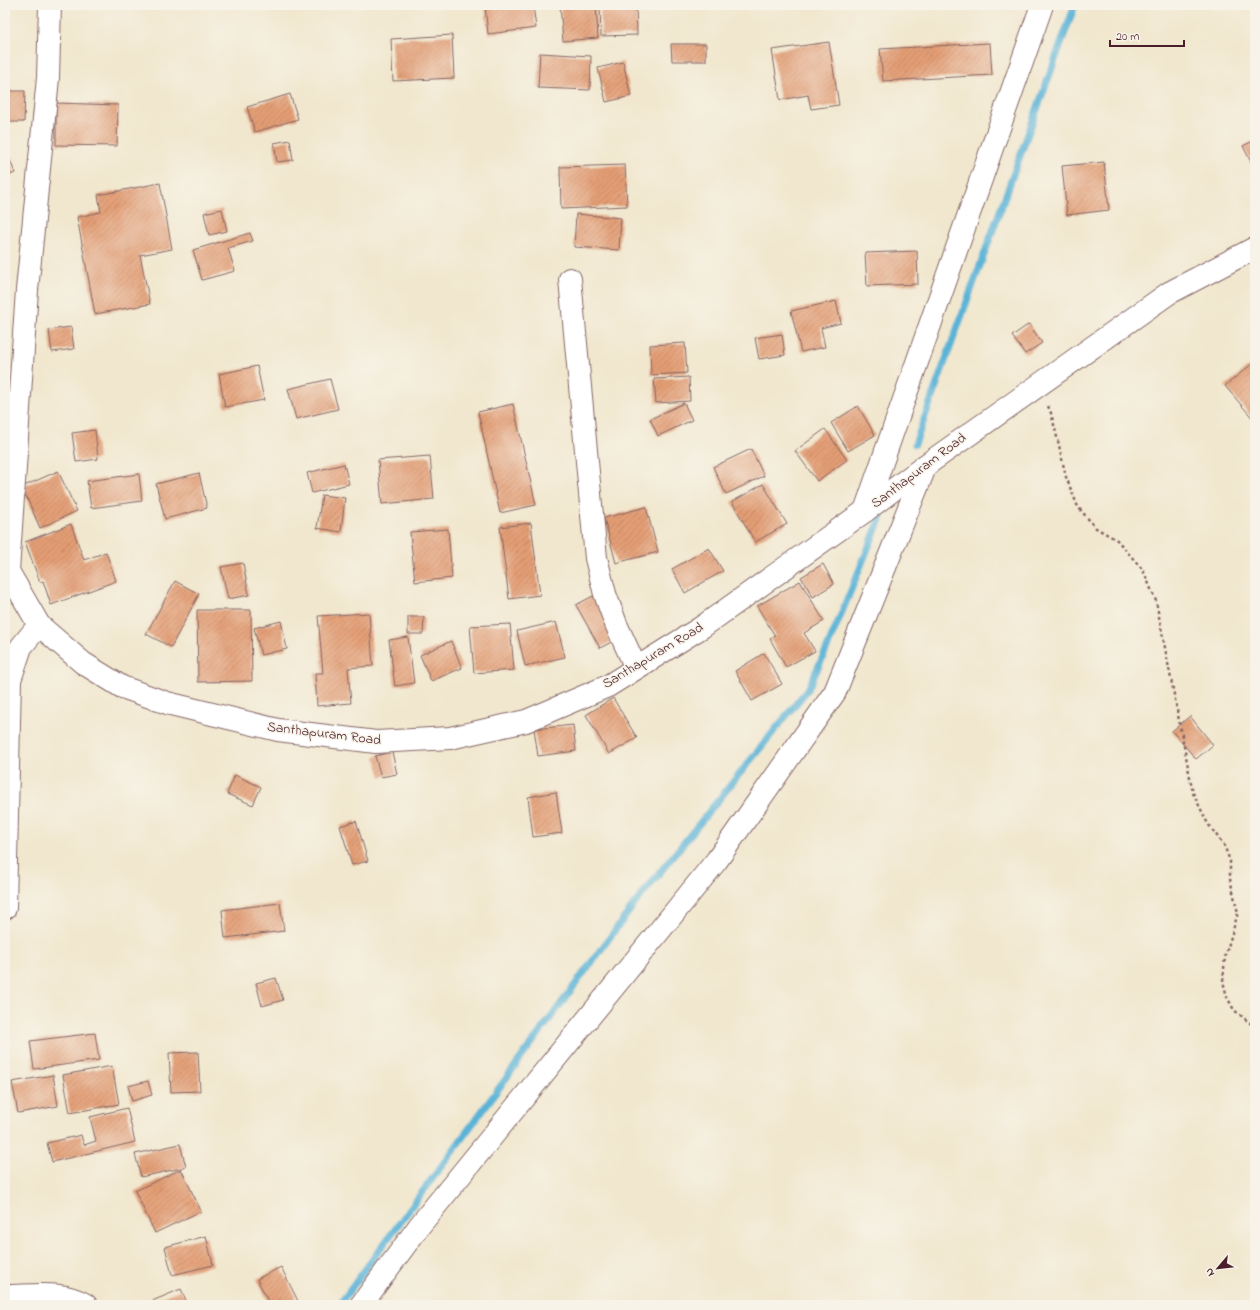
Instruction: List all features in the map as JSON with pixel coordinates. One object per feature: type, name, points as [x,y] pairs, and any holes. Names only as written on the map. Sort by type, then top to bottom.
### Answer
[{"type":"street","points":[[6,568],[28,290],[48,78],[50,5]]},
{"type":"street","points":[[865,512],[1042,5]]},
{"type":"street","name":"Santhapuram Road","points":[[6,568],[39,625],[82,663],[128,690],[167,703],[278,730],[376,742],[450,738],[526,720],[608,686],[702,627],[865,512],[926,465],[1169,293],[1255,248]]},
{"type":"street","points":[[570,279],[596,558],[605,594],[616,624],[636,668]]},
{"type":"street","points":[[361,1305],[420,1225],[717,860],[835,692],[926,465]]},
{"type":"street","points":[[5,908],[8,680],[20,647],[39,625]]},
{"type":"street","points":[[5,1296],[63,1296],[77,1299],[86,1305]]},
{"type":"path","points":[[1038,385],[1051,413],[1066,477],[1078,507],[1096,528],[1117,540],[1143,570],[1156,601],[1193,793],[1208,824],[1224,845],[1230,861],[1230,879],[1238,914],[1225,957],[1223,981],[1227,997],[1234,1010],[1255,1027]]},
{"type":"building","points":[[533,5],[536,28],[488,34],[485,6]]},
{"type":"building","points":[[560,5],[596,5],[598,38],[563,41]]},
{"type":"building","points":[[600,5],[636,5],[637,35],[601,36]]},
{"type":"building","points":[[452,35],[454,78],[393,81],[391,39]]},
{"type":"building","points":[[829,42],[839,105],[811,109],[808,95],[780,100],[772,50]]},
{"type":"building","points":[[990,43],[992,75],[883,81],[880,49]]},
{"type":"building","points":[[671,44],[706,44],[706,61],[672,61]]},
{"type":"building","points":[[540,53],[591,56],[590,90],[538,88]]},
{"type":"building","points":[[623,62],[631,96],[606,102],[598,68]]},
{"type":"building","points":[[5,91],[25,91],[24,122],[5,122]]},
{"type":"building","points":[[290,94],[298,119],[255,132],[247,107]]},
{"type":"building","points":[[56,103],[118,105],[117,146],[56,145]]},
{"type":"building","points":[[290,140],[293,160],[277,162],[274,143]]},
{"type":"building","points":[[1255,140],[1255,170],[1243,146]]},
{"type":"building","points":[[5,147],[15,173],[5,177]]},
{"type":"building","points":[[1104,162],[1109,210],[1067,215],[1062,166]]},
{"type":"building","points":[[625,165],[627,206],[561,209],[560,167]]},
{"type":"building","points":[[160,183],[172,249],[140,255],[150,304],[95,314],[77,217],[101,212],[98,195]]},
{"type":"building","points":[[222,209],[227,231],[209,235],[204,213]]},
{"type":"building","points":[[576,214],[621,218],[619,250],[574,247]]},
{"type":"building","points":[[250,233],[253,241],[228,248],[235,271],[202,280],[193,250]]},
{"type":"building","points":[[917,251],[918,284],[867,286],[865,253]]},
{"type":"building","points":[[836,301],[841,323],[821,328],[825,347],[801,352],[791,311]]},
{"type":"building","points":[[1029,324],[1042,343],[1025,354],[1012,336]]},
{"type":"building","points":[[71,327],[74,349],[52,352],[49,330]]},
{"type":"building","points":[[782,334],[785,355],[759,359],[755,338]]},
{"type":"building","points":[[685,343],[687,373],[651,375],[650,345]]},
{"type":"building","points":[[1254,362],[1255,363],[1255,421],[1225,386]]},
{"type":"building","points":[[257,366],[264,400],[225,407],[219,374]]},
{"type":"building","points":[[689,377],[690,401],[656,403],[654,379]]},
{"type":"building","points":[[330,379],[338,409],[296,419],[288,389]]},
{"type":"building","points":[[684,403],[692,420],[658,436],[650,419]]},
{"type":"building","points":[[513,404],[536,505],[500,513],[478,412]]},
{"type":"building","points":[[858,406],[875,435],[848,451],[831,423]]},
{"type":"building","points":[[825,429],[847,460],[817,481],[795,451]]},
{"type":"building","points":[[95,430],[98,459],[76,462],[72,433]]},
{"type":"building","points":[[751,449],[764,476],[726,494],[713,467]]},
{"type":"building","points":[[430,456],[434,499],[382,504],[378,460]]},
{"type":"building","points":[[344,464],[349,484],[312,493],[307,473]]},
{"type":"building","points":[[58,471],[77,511],[40,528],[22,487]]},
{"type":"building","points":[[199,473],[207,508],[165,519],[156,484]]},
{"type":"building","points":[[139,474],[142,501],[91,508],[87,481]]},
{"type":"building","points":[[763,484],[787,524],[755,542],[732,502]]},
{"type":"building","points":[[322,495],[345,498],[341,532],[317,528]]},
{"type":"building","points":[[646,507],[658,552],[616,563],[604,518]]},
{"type":"building","points":[[531,523],[540,595],[509,599],[500,527]]},
{"type":"building","points":[[71,524],[84,560],[106,552],[116,581],[51,605],[43,581],[40,582],[25,542]]},
{"type":"building","points":[[448,529],[452,578],[415,582],[410,532]]},
{"type":"building","points":[[709,548],[723,571],[685,593],[672,569]]},
{"type":"building","points":[[243,563],[249,595],[228,599],[221,567]]},
{"type":"building","points":[[823,564],[834,584],[813,597],[801,577]]},
{"type":"building","points":[[175,581],[199,594],[171,647],[146,634]]},
{"type":"building","points":[[800,581],[824,621],[804,633],[815,651],[786,667],[770,639],[775,636],[757,606]]},
{"type":"building","points":[[593,596],[617,639],[600,648],[576,605]]},
{"type":"building","points":[[197,610],[251,610],[252,681],[198,682]]},
{"type":"building","points":[[369,613],[373,666],[348,668],[351,703],[317,706],[315,673],[323,673],[318,616]]},
{"type":"building","points":[[408,617],[424,617],[423,634],[408,634]]},
{"type":"building","points":[[281,621],[287,649],[261,655],[254,628]]},
{"type":"building","points":[[556,622],[565,657],[525,666],[517,631]]},
{"type":"building","points":[[510,624],[514,670],[474,673],[470,626]]},
{"type":"building","points":[[408,637],[414,683],[395,686],[389,640]]},
{"type":"building","points":[[451,641],[462,668],[431,681],[420,655]]},
{"type":"building","points":[[764,653],[782,684],[752,701],[735,671]]},
{"type":"building","points":[[613,698],[637,738],[609,754],[586,715]]},
{"type":"building","points":[[1190,716],[1213,745],[1196,759],[1172,731]]},
{"type":"building","points":[[573,725],[576,751],[538,756],[534,729]]},
{"type":"building","points":[[392,752],[397,774],[381,777],[375,756]]},
{"type":"building","points":[[235,775],[261,787],[253,805],[227,794]]},
{"type":"building","points":[[556,792],[562,833],[533,837],[528,797]]},
{"type":"building","points":[[356,821],[368,861],[352,865],[340,826]]},
{"type":"building","points":[[280,903],[284,931],[225,938],[222,910]]},
{"type":"building","points":[[276,978],[283,1000],[262,1006],[256,983]]},
{"type":"building","points":[[95,1033],[99,1060],[34,1069],[30,1041]]},
{"type":"building","points":[[198,1052],[200,1091],[171,1092],[169,1053]]},
{"type":"building","points":[[112,1066],[119,1104],[70,1113],[63,1075]]},
{"type":"building","points":[[53,1075],[58,1106],[18,1113],[12,1082]]},
{"type":"building","points":[[148,1081],[152,1095],[132,1101],[128,1086]]},
{"type":"building","points":[[127,1108],[135,1142],[52,1162],[47,1143],[81,1135],[84,1145],[96,1141],[90,1117]]},
{"type":"building","points":[[180,1144],[186,1167],[141,1177],[135,1154]]},
{"type":"building","points":[[181,1169],[201,1211],[155,1233],[135,1191]]},
{"type":"building","points":[[206,1236],[213,1265],[172,1275],[165,1247]]},
{"type":"building","points":[[281,1267],[300,1305],[270,1305],[257,1279]]},
{"type":"building","points":[[181,1289],[188,1305],[145,1304]]},
{"type":"waterway","points":[[915,444],[1075,5]]},
{"type":"waterway","points":[[339,1305],[636,902],[808,689],[828,646],[881,517]]}]
